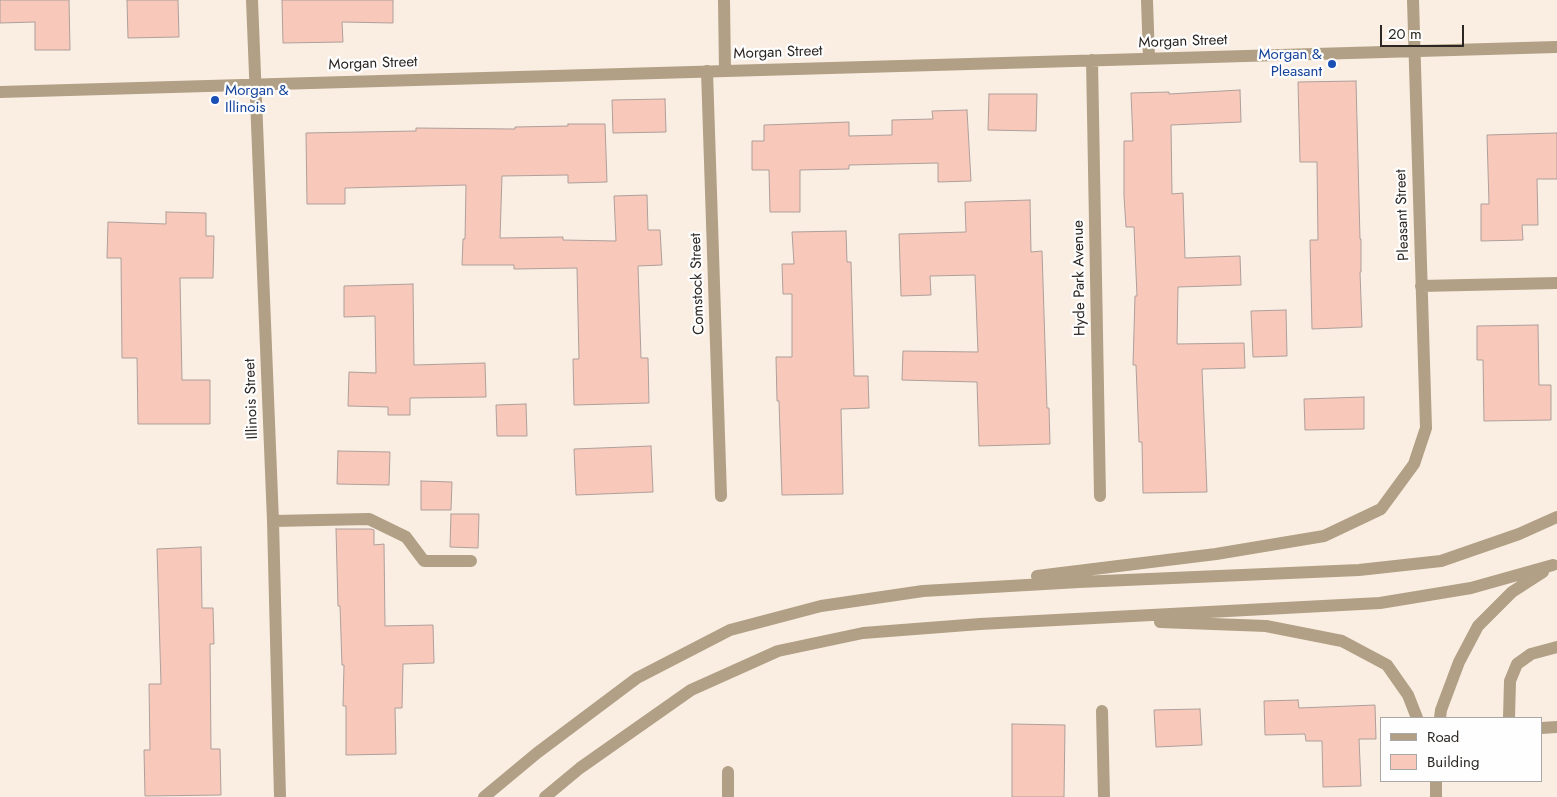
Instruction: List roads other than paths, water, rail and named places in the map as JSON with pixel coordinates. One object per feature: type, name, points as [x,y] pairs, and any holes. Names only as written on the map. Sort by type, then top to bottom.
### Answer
[{"type":"street","name":"Illinois Street","points":[[252,0],[273,521],[280,797]]},
{"type":"street","points":[[724,0],[726,70]]},
{"type":"street","points":[[1147,0],[1149,59]]},
{"type":"street","name":"Pleasant Street","points":[[923,591],[1216,554],[1324,536],[1381,509],[1414,464],[1426,428],[1413,0]]},
{"type":"street","name":"Morgan Street","points":[[0,92],[707,70],[1557,47]]},
{"type":"street","name":"Hyde Park Avenue","points":[[1092,60],[1100,496]]},
{"type":"street","name":"Comstock Street","points":[[707,70],[721,496]]},
{"type":"street","points":[[1422,286],[1557,283]]},
{"type":"street","points":[[484,797],[537,753],[637,678],[730,630],[820,606],[923,591],[1359,570],[1441,561],[1519,534],[1557,517]]},
{"type":"street","points":[[273,521],[369,519],[406,537],[424,561],[472,561]]},
{"type":"street","points":[[544,797],[580,768],[691,690],[778,651],[863,633],[1080,618],[1380,603],[1471,588],[1555,564]]},
{"type":"street","points":[[1440,717],[1459,662],[1478,626],[1512,592],[1555,564]]},
{"type":"street","points":[[1080,618],[1266,626],[1342,641],[1387,665],[1408,695],[1417,717]]},
{"type":"street","points":[[1509,717],[1510,681],[1517,664],[1531,654],[1557,647]]},
{"type":"street","points":[[1102,711],[1104,797]]},
{"type":"street","points":[[1542,728],[1557,727]]},
{"type":"street","points":[[728,772],[728,797]]},
{"type":"street","points":[[1436,782],[1436,797]]},
{"type":"place","name":"Morgan & Pleasant","points":[[1332,64]]},
{"type":"place","name":"Morgan & Illinois","points":[[215,100]]}]
